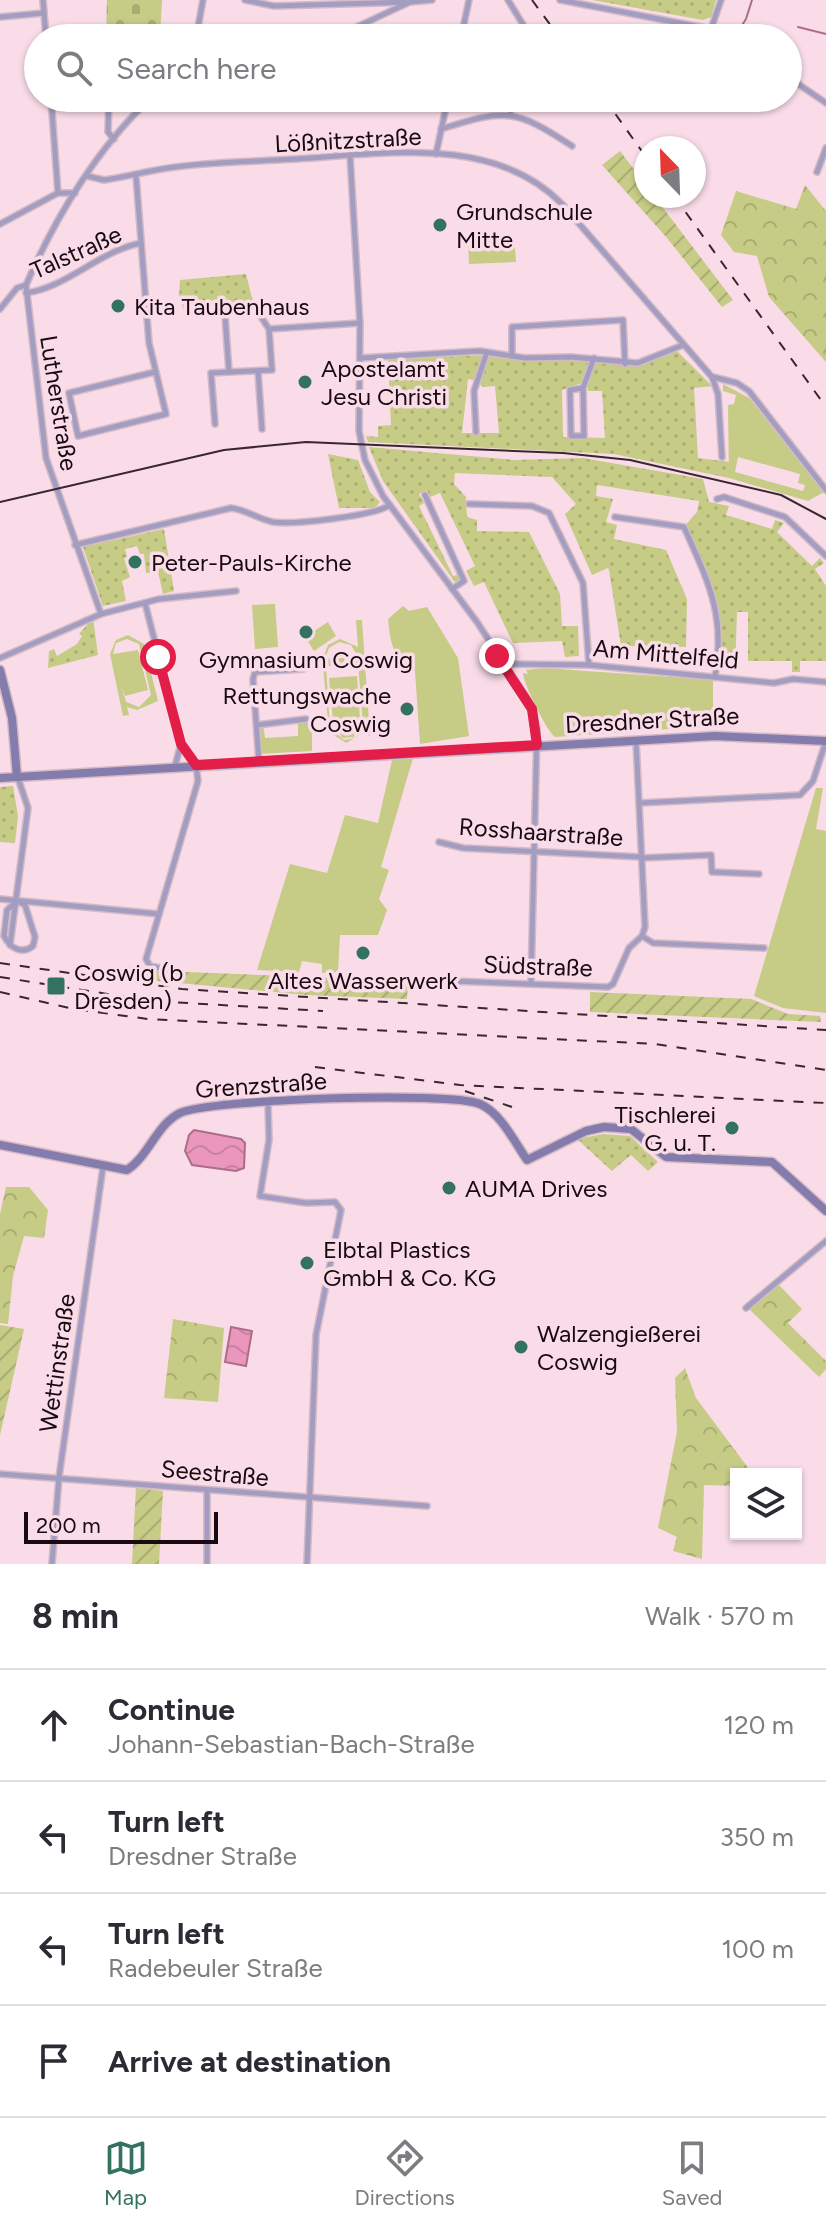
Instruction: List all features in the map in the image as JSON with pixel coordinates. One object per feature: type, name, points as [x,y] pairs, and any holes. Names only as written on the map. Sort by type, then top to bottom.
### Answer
[{"type":"main road","points":[[0,670],[12,718],[17,777]]},
{"type":"main road","name":"Dresdner Straße","points":[[0,778],[747,735],[826,741]]},
{"type":"main road","name":"Grenzstraße","points":[[0,1145],[127,1170],[136,1164],[165,1124],[186,1111],[268,1103],[430,1096],[473,1102],[491,1111],[527,1160],[586,1131],[604,1127],[631,1129],[666,1157],[772,1162],[826,1211]]},
{"type":"street","points":[[43,0],[45,24]]},
{"type":"street","points":[[199,24],[203,0]]},
{"type":"street","points":[[245,0],[292,3],[432,0]]},
{"type":"street","points":[[464,24],[469,0]]},
{"type":"street","points":[[508,0],[523,24]]},
{"type":"street","points":[[560,0],[685,24]]},
{"type":"street","points":[[713,24],[721,0]]},
{"type":"street","points":[[363,24],[410,2]]},
{"type":"street","points":[[0,17],[44,13]]},
{"type":"street","points":[[802,87],[826,103]]},
{"type":"street","points":[[52,112],[58,193]]},
{"type":"street","points":[[109,112],[108,132],[114,139]]},
{"type":"street","points":[[0,309],[17,288],[26,285],[75,193],[114,139],[138,112]]},
{"type":"street","points":[[436,154],[445,112]]},
{"type":"street","points":[[441,129],[478,116],[510,114],[525,118],[572,146]]},
{"type":"street","points":[[817,172],[826,148]]},
{"type":"street","name":"Lößnitzstraße","points":[[87,176],[104,180],[144,172],[350,155],[436,154],[508,168],[549,191],[712,377],[737,383],[749,391],[826,490]]},
{"type":"street","points":[[350,155],[360,323],[359,431],[363,452],[390,505],[452,589],[532,709],[537,745],[531,984]]},
{"type":"street","points":[[136,176],[155,372],[166,414],[78,436],[69,393],[155,372]]},
{"type":"street","points":[[0,224],[58,193],[75,193]]},
{"type":"street","name":"Talstraße","points":[[26,293],[42,291],[113,251],[141,243]]},
{"type":"street","name":"Lutherstraße","points":[[26,285],[46,458],[101,614]]},
{"type":"street","points":[[215,424],[211,373],[272,370],[269,329],[254,306],[228,308],[225,316],[229,372]]},
{"type":"street","points":[[512,356],[512,327],[623,320],[625,364]]},
{"type":"street","points":[[269,329],[360,323]]},
{"type":"street","points":[[361,358],[487,352],[512,356],[594,358],[625,364],[655,360],[683,345]]},
{"type":"street","points":[[476,432],[474,391],[487,352]]},
{"type":"street","points":[[583,388],[570,390],[571,436],[584,436],[583,388],[594,358]]},
{"type":"street","points":[[258,371],[262,429]]},
{"type":"street","points":[[712,377],[718,394],[722,457]]},
{"type":"street","points":[[425,495],[464,581],[452,589]]},
{"type":"street","points":[[717,499],[724,497],[777,513],[826,556]]},
{"type":"street","points":[[469,504],[532,506],[549,513],[583,583],[589,665]]},
{"type":"street","points":[[75,545],[231,508],[246,510],[272,522],[328,520],[382,510],[390,505]]},
{"type":"street","points":[[615,517],[684,527],[716,600],[720,637],[715,676]]},
{"type":"street","points":[[0,658],[101,614],[186,595],[236,591]]},
{"type":"street","points":[[145,603],[181,744],[196,765],[198,781],[146,959],[150,966],[160,968]]},
{"type":"street","name":"Am Mittelfeld","points":[[502,664],[589,665],[774,683],[793,679],[826,682]]},
{"type":"street","points":[[259,762],[255,672],[303,669]]},
{"type":"street","points":[[257,725],[306,719]]},
{"type":"street","points":[[636,740],[645,921],[642,936],[653,943],[764,948]]},
{"type":"street","points":[[640,803],[800,795],[813,781],[826,741]]},
{"type":"street","points":[[175,766],[181,744]]},
{"type":"street","points":[[17,777],[28,808],[17,901],[7,910],[4,936],[10,945],[27,950],[35,940],[25,905],[17,901]]},
{"type":"street","name":"Rosshaarstraße","points":[[439,842],[463,848],[536,853],[641,857],[711,855],[712,872],[759,874]]},
{"type":"street","points":[[0,899],[159,914]]},
{"type":"street","name":"Südstraße","points":[[398,979],[608,987],[616,979],[629,948],[642,936]]},
{"type":"street","points":[[268,1103],[269,1140],[260,1196],[306,1203],[335,1202],[339,1206],[340,1217],[316,1335],[307,1564]]},
{"type":"street","name":"Wettinstraße","points":[[52,1564],[59,1477],[103,1167]]},
{"type":"street","points":[[746,1308],[826,1241]]},
{"type":"street","name":"Seestraße","points":[[0,1474],[427,1506]]},
{"type":"street","points":[[207,1491],[207,1564]]},
{"type":"green space","points":[[107,0],[162,0],[161,24],[106,24]]},
{"type":"green space","points":[[592,0],[716,0],[711,17],[703,20]]},
{"type":"green space","points":[[620,151],[634,169],[634,201],[602,165]]},
{"type":"green space","points":[[805,185],[826,211],[826,362],[769,297],[757,256],[734,252],[721,235],[736,191],[796,209]]},
{"type":"green space","points":[[640,208],[663,208],[733,300],[722,307]]},
{"type":"green space","points":[[514,236],[516,262],[469,264],[468,239]]},
{"type":"green space","points":[[246,274],[254,306],[185,312],[179,298],[180,280]]},
{"type":"green space","points":[[676,350],[712,386],[694,388],[698,458],[730,462],[729,478],[614,454],[368,442],[366,436],[378,437],[378,426],[391,425],[388,359],[487,355],[639,364]],"holes":[[[468,379],[478,381],[482,387],[495,386],[499,433],[462,433]],[[587,381],[588,391],[602,391],[605,438],[563,437],[562,390]]]},
{"type":"green space","points":[[723,384],[749,398],[824,492],[808,501],[729,478],[728,405],[734,404],[736,395],[723,391]],"holes":[[[738,457],[800,474],[798,483],[805,485],[803,491],[735,472]]]},
{"type":"green space","points":[[369,447],[515,460],[583,458],[703,479],[709,502],[729,506],[726,515],[772,529],[775,520],[784,523],[777,532],[812,566],[820,558],[824,563],[815,569],[826,586],[826,661],[800,661],[800,672],[792,672],[792,661],[748,661],[748,612],[737,612],[735,670],[716,668],[715,611],[706,579],[684,527],[697,512],[699,501],[597,485],[596,496],[613,499],[606,522],[617,525],[614,539],[666,550],[687,599],[686,647],[621,646],[609,570],[592,575],[565,514],[576,504],[552,477],[455,473],[454,484],[466,497],[467,517],[477,520],[477,531],[529,532],[560,594],[562,626],[578,626],[579,656],[565,657],[562,641],[513,643],[484,582],[474,586],[466,571],[475,566],[440,493],[430,497],[427,490],[419,494],[424,503],[419,506],[453,576],[458,575],[461,583],[457,585],[383,481]]},
{"type":"green space","points":[[328,454],[358,460],[370,492],[380,502],[375,508],[339,508]]},
{"type":"green space","points":[[164,529],[174,591],[163,594],[158,572],[146,573],[144,554],[140,554],[137,546],[125,549],[127,557],[124,558],[130,577],[122,581],[126,601],[103,606],[83,547]]},
{"type":"green space","points":[[275,604],[278,647],[255,649],[252,605]]},
{"type":"green space","points":[[403,606],[409,611],[427,607],[458,658],[469,736],[420,744],[415,671],[397,655],[389,628],[388,619]]},
{"type":"green space","points":[[93,618],[98,655],[48,668],[49,651],[54,649],[57,656],[77,644],[82,636],[79,634]]},
{"type":"green space","points":[[356,620],[362,620],[370,736],[363,733],[357,737],[363,725],[358,663],[326,666],[330,728],[344,740],[354,738],[346,743],[329,732],[323,666],[311,668],[311,659],[322,660],[328,645],[340,639],[358,647]],"holes":[[[339,642],[351,645],[358,657],[325,659],[329,648]]]},
{"type":"green space","points":[[328,622],[336,636],[314,651],[305,637]]},
{"type":"green space","points":[[128,635],[144,644],[158,701],[137,710],[127,707],[129,715],[123,716],[110,654],[116,640]],"holes":[[[127,639],[139,644],[151,695],[139,707],[126,702],[121,685],[125,696],[148,690],[138,650],[113,654],[116,643]]]},
{"type":"green space","points":[[545,668],[713,680],[713,726],[555,737],[536,706],[523,673]]},
{"type":"green space","points":[[357,676],[360,719],[354,737],[342,738],[333,721],[329,678]]},
{"type":"green space","points":[[312,719],[312,751],[258,754],[257,725],[263,724],[265,738],[298,736],[298,720]]},
{"type":"green space","points":[[413,758],[381,867],[389,870],[379,899],[387,910],[378,935],[340,935],[338,972],[322,973],[322,964],[302,961],[299,972],[257,970],[290,864],[327,873],[345,815],[378,823],[392,760]]},
{"type":"green space","points":[[13,786],[18,816],[15,843],[0,842],[0,787]]},
{"type":"green space","points":[[816,788],[823,788],[816,829],[826,831],[826,1013],[783,1008],[754,996]]},
{"type":"green space","points":[[127,966],[161,971],[408,981],[407,999],[306,995],[126,978]]},
{"type":"green space","points":[[590,992],[751,999],[788,1014],[820,1016],[821,1022],[590,1012]]},
{"type":"green space","points":[[603,1134],[630,1136],[658,1162],[648,1171],[631,1155],[612,1171],[577,1139]]},
{"type":"green space","points":[[6,1187],[29,1187],[48,1210],[44,1238],[24,1236],[13,1276],[8,1324],[0,1323],[0,1214]]},
{"type":"green space","points":[[779,1285],[802,1309],[788,1323],[826,1361],[826,1369],[819,1377],[749,1309]]},
{"type":"green space","points":[[173,1319],[224,1328],[218,1402],[164,1398]]},
{"type":"green space","points":[[0,1325],[24,1329],[0,1435]]},
{"type":"green space","points":[[685,1368],[696,1398],[748,1468],[730,1468],[730,1486],[704,1485],[702,1559],[673,1551],[677,1537],[658,1528],[677,1432],[675,1378]]},
{"type":"green space","points":[[136,1488],[163,1491],[159,1564],[132,1564]]},
{"type":"water","points":[[194,1130],[241,1139],[245,1143],[244,1168],[236,1171],[192,1165],[185,1151],[189,1135]]},
{"type":"water","points":[[231,1327],[252,1331],[246,1366],[225,1362]]},
{"type":"waterway","points":[[743,24],[752,0]]},
{"type":"waterway","points":[[802,28],[826,34]]},
{"type":"tram line","points":[[0,502],[224,450],[306,442],[563,453],[630,460],[781,495],[826,519]]},
{"type":"railway","points":[[532,0],[550,24]]},
{"type":"railway","points":[[614,112],[634,140]]},
{"type":"railway","points":[[683,208],[826,407]]},
{"type":"railway","points":[[0,963],[182,989],[826,1030]]},
{"type":"railway","points":[[0,977],[152,1001],[323,1011]]},
{"type":"railway","points":[[0,992],[74,1009],[148,1019],[655,1044],[826,1070]]},
{"type":"railway","points":[[315,1067],[460,1085],[826,1103]]},
{"type":"railway","points":[[465,1091],[512,1107]]},
{"type":"place","name":"Grundschule Mitte","points":[[440,225]]},
{"type":"place","name":"Kita Taubenhaus","points":[[118,306]]},
{"type":"place","name":"Apostelamt Jesu Christi","points":[[305,382]]},
{"type":"place","name":"Peter-Pauls-Kirche","points":[[135,562]]},
{"type":"place","name":"Gymnasium Coswig","points":[[306,632]]},
{"type":"place","name":"Rettungswache Coswig","points":[[407,709]]},
{"type":"place","name":"Altes Wasserwerk","points":[[363,953]]},
{"type":"place","name":"Coswig (b Dresden)","points":[[56,986]]},
{"type":"place","name":"Tischlerei G. u. T.","points":[[732,1128]]},
{"type":"place","name":"AUMA Drives","points":[[449,1188]]},
{"type":"place","name":"Elbtal Plastics GmbH & Co. KG","points":[[307,1263]]},
{"type":"place","name":"Walzengießerei Coswig","points":[[521,1347]]},
{"type":"route","points":[[158,657],[181,744],[196,765],[537,745],[537,729],[528,700],[497,656]]}]
